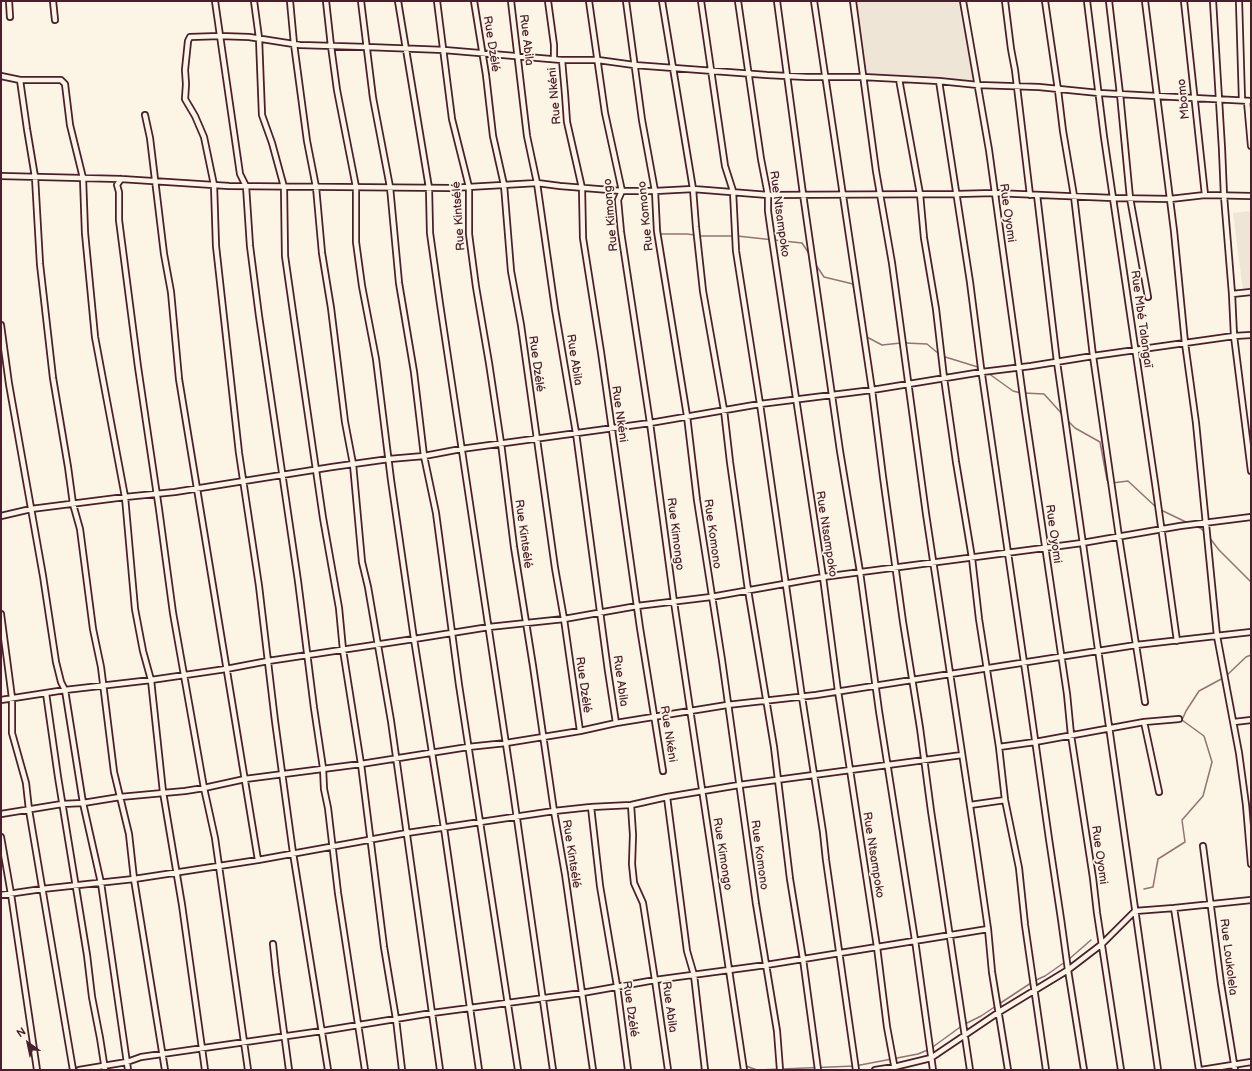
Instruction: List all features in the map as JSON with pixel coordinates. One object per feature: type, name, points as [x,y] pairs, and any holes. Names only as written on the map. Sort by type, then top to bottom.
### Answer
[{"type":"street","points":[[9,1],[10,17]]},
{"type":"street","points":[[53,1],[55,20]]},
{"type":"street","points":[[215,1],[240,174],[246,186],[250,246],[259,316],[308,655],[332,846],[365,1070]]},
{"type":"street","points":[[254,1],[259,38],[262,115],[272,143],[284,187],[285,256],[323,518],[339,608],[343,650],[361,764],[384,947],[396,1019],[402,1070]]},
{"type":"street","points":[[290,1],[294,44],[307,141],[316,187],[322,253],[331,308],[345,422],[353,464],[362,562],[378,644],[396,758],[440,1070]]},
{"type":"street","points":[[326,1],[337,90],[356,187],[356,242],[362,286],[376,359],[391,480],[414,639],[444,828],[479,1070]]},
{"type":"street","points":[[361,1],[373,98],[390,187],[399,283],[414,372],[424,456],[436,513],[468,747],[518,1070]]},
{"type":"street","points":[[398,1],[429,188],[430,233],[553,1070]]},
{"type":"street","name":"Rue Kintsélé","points":[[437,1],[452,119],[469,187],[469,234],[476,287],[501,443],[514,546],[565,874],[593,1070]]},
{"type":"street","name":"Rue Dzélé","points":[[474,1],[494,136],[504,185],[511,271],[521,325],[536,438],[580,731]]},
{"type":"street","name":"Rue Abila","points":[[511,1],[527,136],[537,183],[555,309],[576,432],[616,723]]},
{"type":"street","name":"Rue Nkéni","points":[[548,1],[554,45],[554,59]]},
{"type":"street","name":"Rue Kimongo","points":[[589,1],[605,113],[622,191],[618,200],[621,232],[650,423],[674,602],[744,1070]]},
{"type":"street","name":"Rue Komono","points":[[626,1],[642,120],[655,191],[657,231],[687,416],[711,597],[722,660],[727,705],[777,1031],[780,1070]]},
{"type":"street","points":[[662,1],[693,189],[704,291],[724,410],[748,590],[774,747],[790,879],[803,959],[818,1070]]},
{"type":"street","points":[[701,1],[725,166],[733,191],[736,251],[760,404],[785,583],[792,620],[802,697],[815,774],[856,1070]]},
{"type":"street","name":"Rue Ntsampoko","points":[[738,1],[761,159],[768,194],[771,232],[877,947],[887,1027],[895,1069]]},
{"type":"street","points":[[777,1],[840,451],[860,572],[875,685],[915,940],[933,1070]]},
{"type":"street","points":[[814,1],[872,390],[923,760],[970,1070]]},
{"type":"street","points":[[853,1],[879,193],[892,263],[908,385],[988,929],[992,972],[1008,1070]]},
{"type":"street","name":"Rue Oyomi","points":[[963,1],[989,150],[1044,547],[1067,694],[1071,736],[1121,1070]]},
{"type":"street","points":[[1005,1],[1030,195]]},
{"type":"street","points":[[1044,1],[1074,196],[1093,356],[1119,537],[1145,702]]},
{"type":"street","name":"Rue Mbé Talangaï","points":[[1087,1],[1113,198],[1177,641]]},
{"type":"street","points":[[1109,1],[1130,198],[1148,297]]},
{"type":"street","points":[[1145,1],[1170,199],[1185,343],[1196,422],[1217,636],[1249,805],[1251,864]]},
{"type":"street","name":"Mbomo","points":[[1184,1],[1205,195]]},
{"type":"street","points":[[1213,1],[1224,196],[1234,336],[1251,471]]},
{"type":"street","points":[[1240,1],[1251,146]]},
{"type":"street","points":[[328,1070],[293,853],[232,397],[216,246],[214,185],[204,137],[195,116],[184,99],[186,84],[185,70],[188,41],[190,37],[220,36],[259,38],[300,46],[444,50],[562,60],[598,60],[711,71],[807,77],[864,77],[939,81],[978,85],[1039,87],[1099,93],[1247,101]]},
{"type":"street","name":"Rue Nkéni","points":[[562,60],[567,122],[582,188],[583,238],[601,352],[637,606],[663,771]]},
{"type":"street","points":[[1,76],[20,80],[61,80],[65,84],[70,125],[83,178],[85,233],[95,337],[125,496],[135,608],[150,680],[163,792],[202,1048],[204,1070]]},
{"type":"street","points":[[899,79],[920,194],[924,238],[936,309],[956,462],[972,558],[979,618],[999,747],[1005,800],[1018,868],[1046,1070]]},
{"type":"street","points":[[20,80],[36,177],[40,264],[53,378],[73,504],[80,529],[114,772],[129,834],[134,879],[164,1054],[165,1070]]},
{"type":"street","points":[[939,81],[957,194],[1007,552],[1084,1070]]},
{"type":"street","points":[[146,115],[170,292],[179,379],[258,860]]},
{"type":"street","points":[[1,176],[121,179],[214,185],[284,187],[429,188],[537,183],[622,191],[693,189],[768,194],[994,193],[1170,199],[1205,195],[1251,196]]},
{"type":"street","points":[[121,179],[117,186],[119,192],[119,220],[156,494],[173,613],[219,865],[248,1070]]},
{"type":"street","points":[[1037,195],[1056,362],[1158,1070]]},
{"type":"street","points":[[1232,294],[1251,292]]},
{"type":"street","points":[[1,325],[9,384],[58,670],[64,690],[84,803],[101,883],[128,1070]]},
{"type":"street","points":[[1,516],[31,509],[125,496],[198,489],[316,469],[389,459],[424,456],[576,432],[650,423],[760,404],[908,385],[982,372],[1251,334]]},
{"type":"street","points":[[1,700],[64,690],[226,669],[452,632],[564,619],[637,606],[711,597],[823,577],[1082,543],[1251,517]]},
{"type":"street","points":[[1,614],[12,698],[12,733],[26,783],[29,810],[73,1070]]},
{"type":"street","points":[[1,814],[62,804],[84,803],[120,797],[204,788],[245,779],[361,764],[431,752],[506,743],[727,705],[802,697],[1136,644],[1177,641],[1251,632]]},
{"type":"street","points":[[46,693],[62,804],[87,955],[92,997],[105,1068]]},
{"type":"street","points":[[999,747],[1071,736],[1144,722],[1179,719]]},
{"type":"street","points":[[1234,722],[1251,720]]},
{"type":"street","points":[[1144,722],[1159,792]]},
{"type":"street","points":[[1,895],[176,873],[258,860],[371,839],[480,822],[554,811],[631,805],[667,797],[739,785],[962,755]]},
{"type":"street","points":[[667,797],[687,951],[694,974],[705,1070]]},
{"type":"street","points":[[970,805],[1005,800]]},
{"type":"street","name":"Rue Abila","points":[[631,805],[633,835],[632,864],[634,883],[642,903],[668,1070]]},
{"type":"street","name":"Rue Dzélé","points":[[591,807],[600,886],[617,986],[628,1070]]},
{"type":"street","points":[[1,837],[37,1070]]},
{"type":"street","name":"Rue Loukolela","points":[[1203,846],[1221,984],[1235,1068]]},
{"type":"street","points":[[875,1070],[895,1069],[932,1058],[999,1012],[1068,970],[1102,944],[1135,911],[1211,905],[1251,900]]},
{"type":"street","points":[[1174,908],[1200,1070],[1235,1068],[1251,1062]]},
{"type":"street","points":[[79,1070],[105,1068],[138,1058],[202,1048],[322,1031],[432,1013],[543,999],[655,980],[766,965],[988,929]]},
{"type":"street","points":[[273,944],[289,1070]]},
{"type":"shaded area","points":[[856,1],[960,1],[973,82],[867,74]]},
{"type":"shaded area","points":[[1251,211],[1251,290],[1243,291],[1233,213]]},
{"type":"waterway","points":[[661,234],[695,235]]},
{"type":"waterway","points":[[699,236],[733,236]]},
{"type":"waterway","points":[[737,236],[802,243],[810,255]]},
{"type":"waterway","points":[[814,262],[824,277],[853,284],[859,315]]},
{"type":"waterway","points":[[865,336],[882,345],[901,343]]},
{"type":"waterway","points":[[905,343],[927,344],[939,354]]},
{"type":"waterway","points":[[942,356],[981,368]]},
{"type":"waterway","points":[[988,373],[1013,391],[1021,393]]},
{"type":"waterway","points":[[1024,393],[1044,394],[1063,415]]},
{"type":"waterway","points":[[1066,419],[1075,428],[1100,442],[1107,480],[1109,482]]},
{"type":"waterway","points":[[1112,483],[1128,481],[1157,508]]},
{"type":"waterway","points":[[1161,510],[1188,523]]},
{"type":"waterway","points":[[1195,526],[1205,532]]},
{"type":"waterway","points":[[1209,537],[1219,550],[1251,582]]},
{"type":"waterway","points":[[1144,889],[1153,887],[1158,859],[1185,842],[1182,820],[1203,796],[1212,762],[1204,736],[1182,720],[1186,711],[1199,691],[1225,677],[1246,657],[1251,655]]},
{"type":"waterway","points":[[1068,960],[1091,940]]},
{"type":"waterway","points":[[999,1004],[1065,962]]},
{"type":"waterway","points":[[746,1066],[757,1070],[855,1066],[918,1054],[930,1049],[963,1025],[996,1006]]}]
